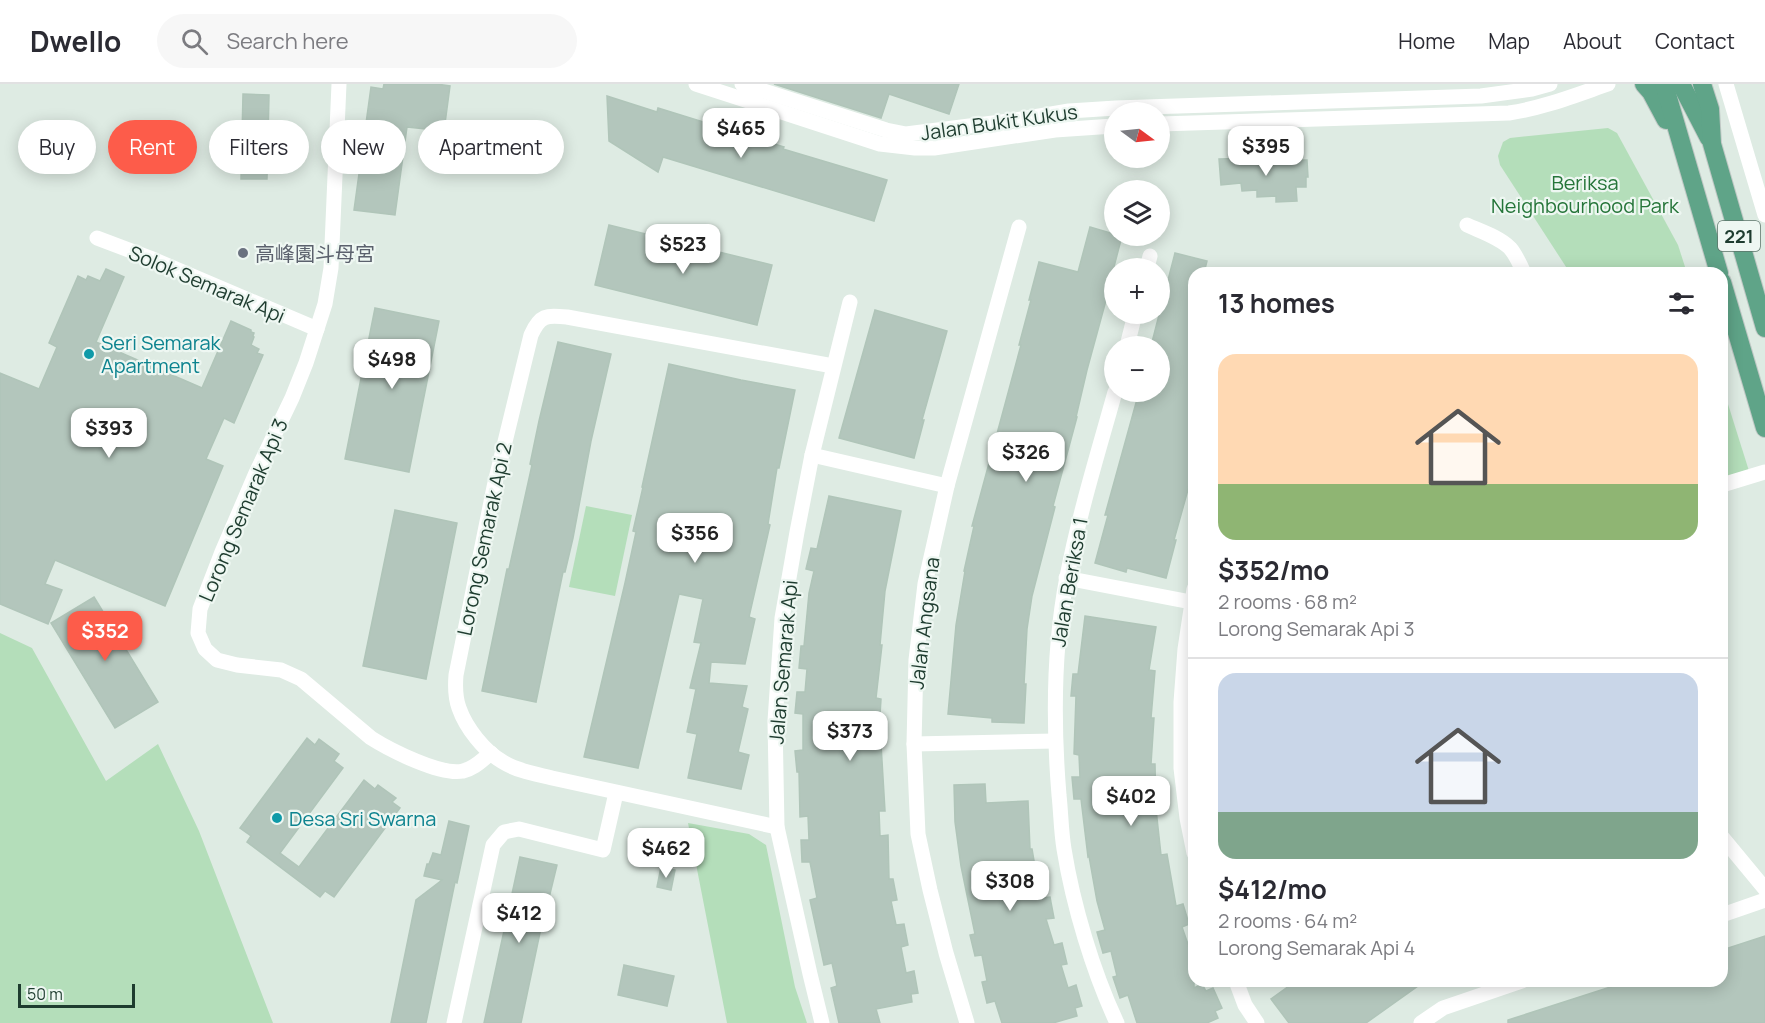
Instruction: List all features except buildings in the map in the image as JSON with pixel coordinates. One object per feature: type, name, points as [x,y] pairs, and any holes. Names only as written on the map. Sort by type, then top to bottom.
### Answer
[{"type":"main road","points":[[1644,84],[1663,117],[1679,135]]},
{"type":"main road","name":"221","points":[[1664,84],[1717,267]]},
{"type":"main road","name":"221","points":[[1682,84],[1712,144],[1765,328]]},
{"type":"main road","name":"221","points":[[1702,84],[1710,109],[1712,144]]},
{"type":"main road","points":[[1728,302],[1765,428]]},
{"type":"street","name":"Lorong Semarak Api 3","points":[[339,84],[331,267],[325,304],[292,398],[222,552],[200,609],[198,633],[205,649],[217,660],[293,674],[383,746],[440,770],[464,771],[491,753]]},
{"type":"street","name":"Jalan Bukit Kukus","points":[[696,84],[880,144],[899,147],[934,148],[1056,130],[1104,127]]},
{"type":"street","name":"Jalan Bukit Kukus","points":[[742,84],[886,130],[906,134],[1069,111],[1481,96],[1532,89],[1550,84]]},
{"type":"street","points":[[1170,124],[1509,113],[1548,105],[1608,84]]},
{"type":"street","points":[[1726,84],[1765,215]]},
{"type":"street","points":[[1467,225],[1503,242],[1510,248],[1521,267]]},
{"type":"street","name":"Jalan Angsana","points":[[967,1023],[946,953],[918,834],[914,744],[916,660],[925,584],[946,486],[1019,227]]},
{"type":"street","name":"Solok Semarak Api","points":[[97,238],[317,329]]},
{"type":"street","name":"Jalan Semarak Api","points":[[822,1023],[777,827],[775,721],[782,618],[812,454],[850,302]]},
{"type":"street","name":"Lorong Semarak Api 2","points":[[777,827],[552,778],[503,762],[491,753],[468,726],[459,709],[455,693],[456,675],[494,488],[531,335],[542,318],[551,315],[567,317],[833,366]]},
{"type":"street","name":"Jalan Beriksa 1","points":[[1112,402],[1087,489],[1066,578],[1056,652],[1055,741],[1064,849],[1080,922],[1117,1023]]},
{"type":"street","points":[[812,454],[946,486]]},
{"type":"street","points":[[1728,483],[1765,472]]},
{"type":"street","points":[[1066,578],[1188,595]]},
{"type":"street","points":[[1188,631],[1180,702],[1181,768],[1188,823]]},
{"type":"street","points":[[914,744],[1055,741]]},
{"type":"street","points":[[454,1023],[493,845],[504,832],[519,829],[603,850],[616,793]]},
{"type":"street","points":[[1728,844],[1765,889]]},
{"type":"street","points":[[1728,913],[1765,900]]},
{"type":"street","points":[[1238,987],[1245,1005],[1257,1023]]},
{"type":"street","points":[[1421,1023],[1443,1008],[1504,987]]},
{"type":"green space","name":"Beriksa Neighbourhood Park","points":[[1608,128],[1617,133],[1678,245],[1685,267],[1566,267],[1500,165],[1498,156],[1503,142],[1510,138]]},
{"type":"green space","points":[[1728,404],[1749,471],[1728,477]]},
{"type":"green space","points":[[586,506],[632,515],[615,596],[569,587]]},
{"type":"green space","points":[[0,633],[32,648],[106,781],[158,744],[199,831],[273,1023],[0,1023]]},
{"type":"green space","points":[[688,823],[749,834],[766,845],[795,987],[807,1023],[727,1023]]},
{"type":"place","name":"高峰園斗母宮","points":[[243,253]]},
{"type":"place","name":"Seri Semarak Apartment","points":[[89,354]]},
{"type":"place","name":"Desa Sri Swarna","points":[[277,818]]}]
